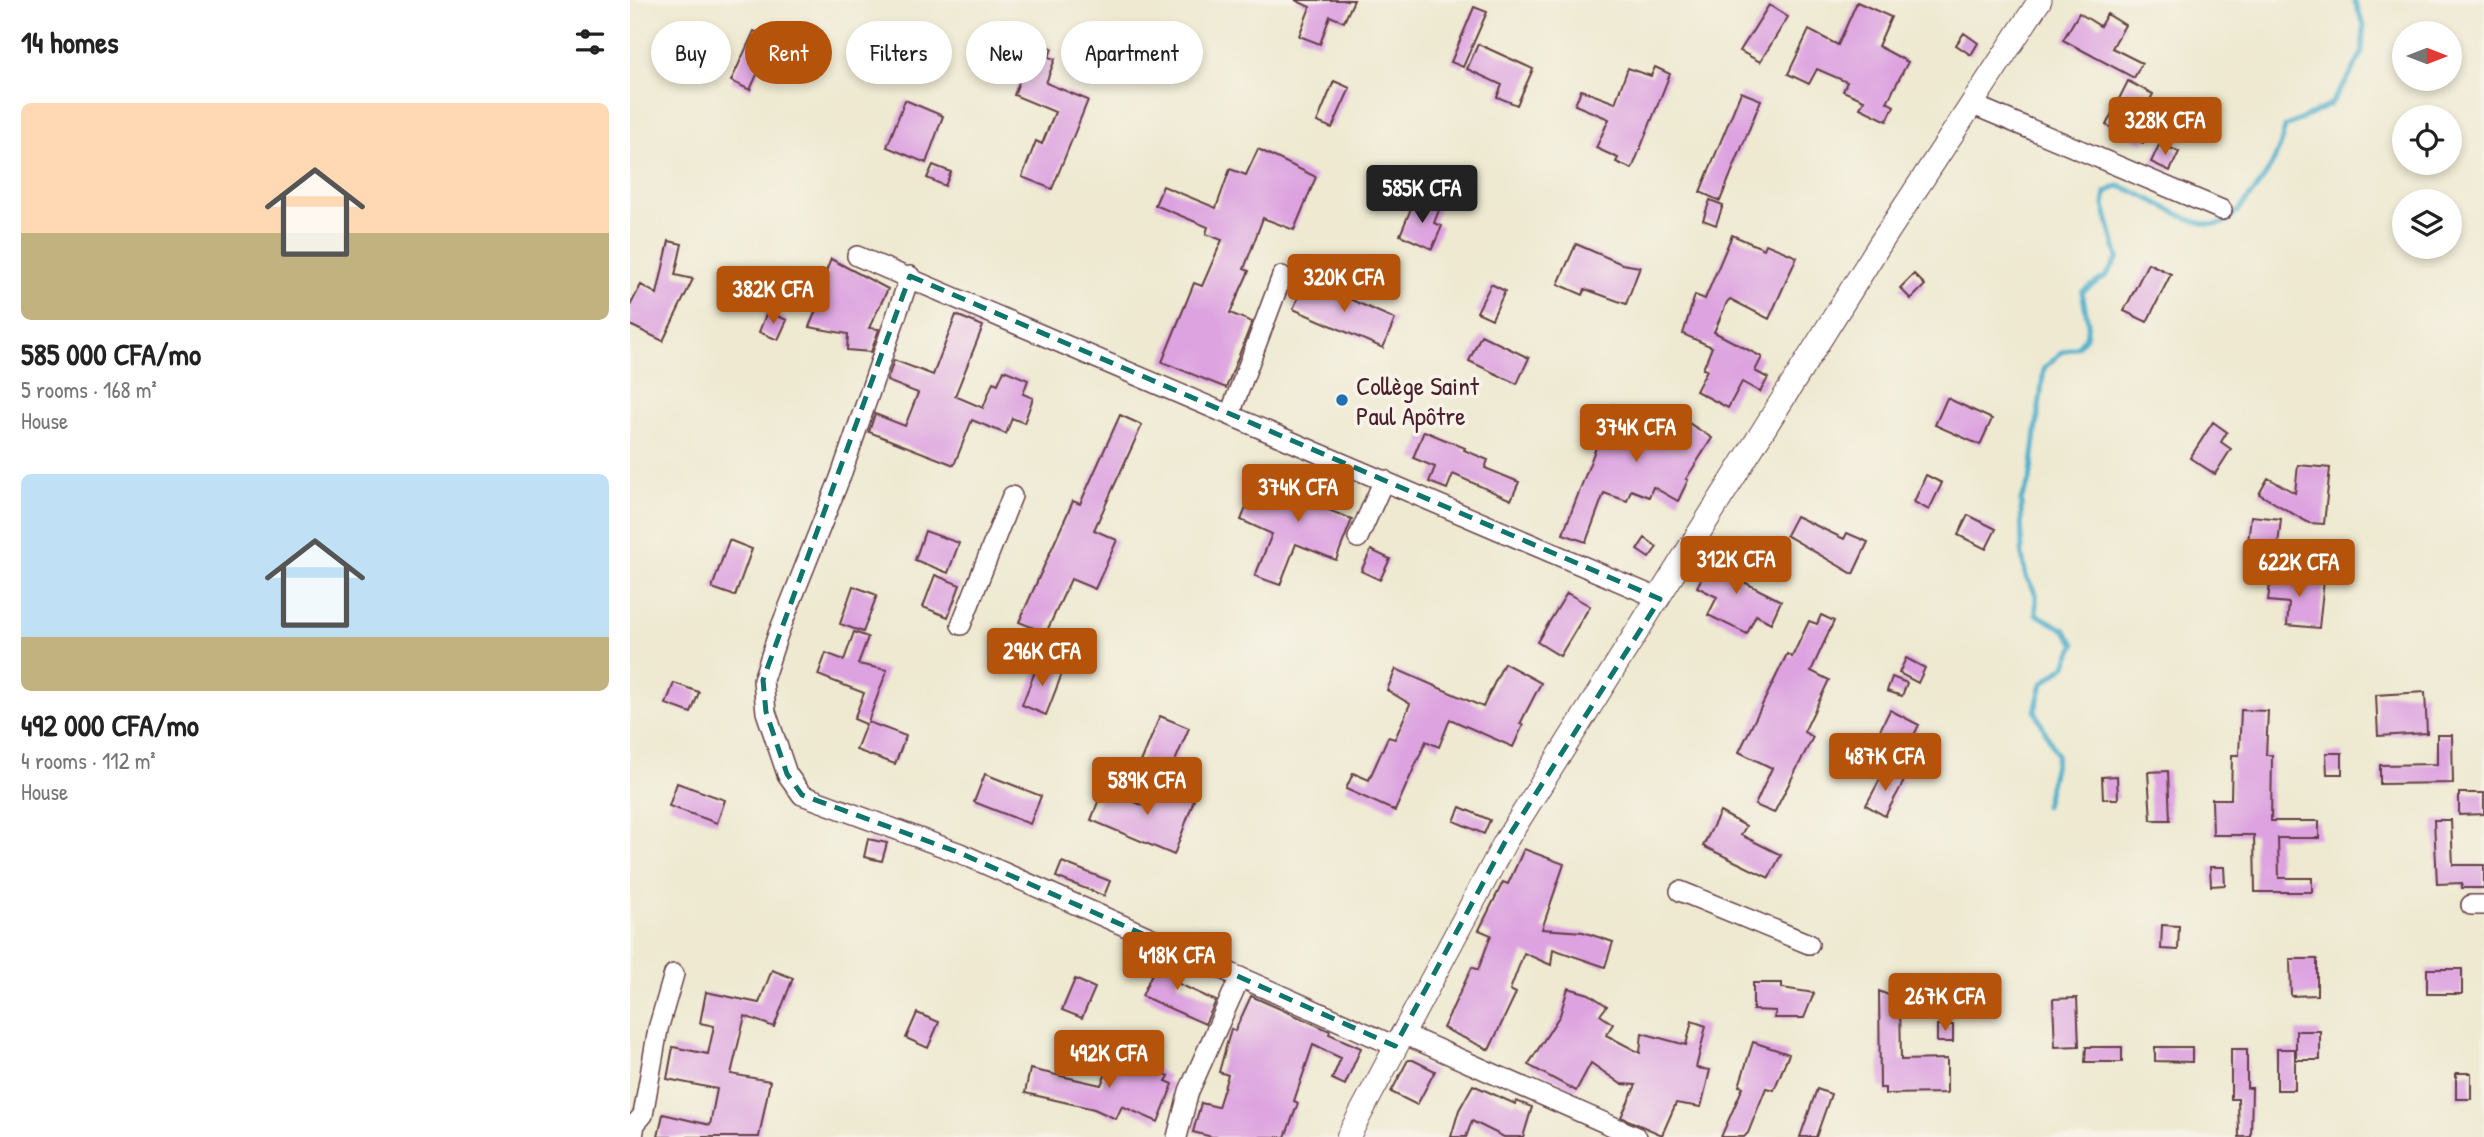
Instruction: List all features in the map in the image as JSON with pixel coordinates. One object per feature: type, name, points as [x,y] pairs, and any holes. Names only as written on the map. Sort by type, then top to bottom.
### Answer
[{"type":"street","points":[[1348,1137],[1505,842],[1660,599],[1880,244],[2040,0]]},
{"type":"street","points":[[1971,104],[2222,209]]},
{"type":"street","points":[[857,256],[910,276],[1660,599]]},
{"type":"street","points":[[910,276],[841,478],[778,634],[763,680],[766,712],[787,774],[802,795],[960,853],[1240,977],[1637,1137]]},
{"type":"street","points":[[1230,414],[1282,276]]},
{"type":"street","points":[[1358,538],[1384,480]]},
{"type":"street","points":[[961,625],[1012,496]]},
{"type":"street","points":[[1679,891],[1809,944]]},
{"type":"street","points":[[633,1137],[635,1124],[643,1115],[658,1029],[674,974]]},
{"type":"street","points":[[1178,1137],[1189,1091],[1240,977]]},
{"type":"highlighted area","points":[[910,276],[1660,599],[1505,842],[1395,1046],[960,853],[802,795],[787,774],[766,712],[763,680]]},
{"type":"building","points":[[1295,0],[1354,0],[1344,22],[1330,16],[1320,44],[1299,36],[1310,7]]},
{"type":"building","points":[[1857,2],[1891,17],[1878,46],[1908,62],[1887,102],[1894,106],[1887,121],[1860,108],[1864,100],[1843,91],[1847,82],[1817,69],[1809,84],[1788,74],[1809,30],[1838,45]]},
{"type":"building","points":[[1769,5],[1788,17],[1760,62],[1740,51]]},
{"type":"building","points":[[1474,7],[1487,12],[1463,67],[1451,62]]},
{"type":"building","points":[[2079,13],[2100,26],[2107,14],[2125,25],[2112,48],[2142,63],[2134,78],[2063,40]]},
{"type":"building","points":[[1964,33],[1978,43],[1971,55],[1956,45]]},
{"type":"building","points":[[1478,44],[1533,69],[1517,105],[1497,97],[1502,85],[1467,69]]},
{"type":"building","points":[[1047,46],[1052,48],[1049,57],[1055,59],[1047,80]]},
{"type":"building","points":[[745,51],[745,84],[753,84],[750,90],[731,81]]},
{"type":"building","points":[[1655,67],[1670,74],[1632,169],[1616,162],[1618,158],[1596,148],[1609,119],[1575,105],[1581,90],[1615,103],[1628,68],[1651,76]]},
{"type":"building","points":[[1334,81],[1350,88],[1332,128],[1317,122]]},
{"type":"building","points":[[2128,81],[2153,94],[2141,118],[2154,124],[2143,143],[2106,125]]},
{"type":"building","points":[[1047,83],[1088,100],[1052,189],[1022,177],[1036,141],[1042,144],[1055,112],[1014,95],[1018,84]]},
{"type":"building","points":[[1741,92],[1761,100],[1720,201],[1700,192]]},
{"type":"building","points":[[905,100],[943,116],[926,163],[887,147]]},
{"type":"building","points":[[2160,143],[2179,152],[2170,171],[2151,162]]},
{"type":"building","points":[[1258,149],[1316,177],[1294,230],[1263,218],[1244,269],[1249,271],[1230,313],[1252,322],[1226,388],[1162,362],[1194,283],[1202,286],[1222,240],[1206,234],[1208,227],[1155,205],[1163,186],[1216,208],[1230,169],[1246,175]]},
{"type":"building","points":[[933,165],[951,172],[945,186],[927,178]]},
{"type":"building","points":[[1415,199],[1439,210],[1434,223],[1442,226],[1432,249],[1400,235]]},
{"type":"building","points":[[1710,200],[1723,205],[1716,225],[1703,220]]},
{"type":"building","points":[[1732,235],[1764,249],[1766,244],[1797,257],[1769,319],[1730,299],[1727,302],[1714,332],[1762,357],[1755,371],[1768,378],[1760,392],[1742,382],[1728,408],[1696,391],[1707,370],[1703,369],[1712,347],[1683,334],[1695,295],[1705,299]]},
{"type":"building","points":[[669,241],[682,244],[675,275],[693,279],[663,341],[630,325],[630,306],[641,285],[657,294]]},
{"type":"building","points":[[1576,244],[1622,264],[1640,267],[1626,304],[1585,289],[1583,295],[1558,284]]},
{"type":"building","points":[[831,259],[888,289],[869,328],[879,329],[871,352],[847,350],[848,334],[809,327],[820,301],[815,299]]},
{"type":"building","points":[[2148,263],[2171,274],[2147,322],[2124,311]]},
{"type":"building","points":[[1914,274],[1925,285],[1911,299],[1900,288]]},
{"type":"building","points":[[1306,280],[1395,319],[1383,348],[1293,309]]},
{"type":"building","points":[[1491,284],[1505,291],[1492,319],[1477,312]]},
{"type":"building","points":[[767,312],[787,320],[778,340],[759,332]]},
{"type":"building","points":[[956,315],[983,326],[955,396],[983,408],[993,382],[998,384],[1004,370],[1028,380],[1023,394],[1033,398],[1024,423],[1012,418],[1006,434],[972,420],[954,465],[869,432],[875,414],[905,426],[918,393],[887,381],[894,360],[933,375]]},
{"type":"building","points":[[1481,335],[1529,358],[1517,384],[1469,361]]},
{"type":"building","points":[[1947,398],[1992,419],[1980,445],[1935,425]]},
{"type":"building","points":[[1611,408],[1645,421],[1651,409],[1684,427],[1687,422],[1712,438],[1686,479],[1688,480],[1678,501],[1653,487],[1649,497],[1631,490],[1627,501],[1604,493],[1586,542],[1563,534]]},
{"type":"building","points":[[1120,415],[1142,425],[1094,530],[1117,540],[1095,589],[1071,579],[1046,633],[1019,622],[1073,501],[1080,504]]},
{"type":"building","points":[[2213,422],[2227,432],[2221,442],[2231,449],[2215,474],[2190,458]]},
{"type":"building","points":[[1424,431],[1488,460],[1485,468],[1519,482],[1511,500],[1453,474],[1447,489],[1429,482],[1435,467],[1413,458]]},
{"type":"building","points":[[2298,465],[2330,468],[2324,524],[2309,523],[2259,494],[2268,478],[2295,493]]},
{"type":"building","points":[[1299,468],[1338,484],[1328,510],[1352,519],[1336,560],[1296,544],[1280,585],[1255,576],[1272,534],[1241,520],[1252,493],[1283,506]]},
{"type":"building","points":[[1926,475],[1942,483],[1929,510],[1914,502]]},
{"type":"building","points":[[1968,515],[1996,529],[1986,549],[1958,535]]},
{"type":"building","points":[[1796,516],[1844,539],[1847,533],[1868,542],[1853,574],[1786,535]]},
{"type":"building","points":[[2251,516],[2281,519],[2275,571],[2254,568],[2255,560],[2246,559]]},
{"type":"building","points":[[925,531],[959,543],[948,573],[915,560]]},
{"type":"building","points":[[1645,538],[1657,547],[1649,558],[1637,550]]},
{"type":"building","points":[[729,540],[752,549],[735,596],[712,588]]},
{"type":"building","points":[[1371,550],[1390,559],[1380,580],[1361,571]]},
{"type":"building","points":[[1714,555],[1745,570],[1740,580],[1781,601],[1771,623],[1756,615],[1747,634],[1708,615],[1717,597],[1697,587]]},
{"type":"building","points":[[935,575],[960,585],[948,617],[923,607]]},
{"type":"building","points":[[2271,575],[2324,580],[2319,628],[2287,625],[2289,603],[2268,601]]},
{"type":"building","points":[[853,586],[877,595],[863,632],[840,624]]},
{"type":"building","points":[[1567,593],[1590,606],[1560,656],[1537,642]]},
{"type":"building","points":[[1821,615],[1834,621],[1811,671],[1829,680],[1804,732],[1813,737],[1774,813],[1755,805],[1772,768],[1739,752],[1787,654],[1792,657],[1809,621],[1817,624]]},
{"type":"building","points":[[854,632],[868,637],[858,664],[887,670],[868,722],[906,736],[895,764],[856,750],[866,724],[854,719],[864,693],[818,675],[826,653],[844,660]]},
{"type":"building","points":[[1906,658],[1925,668],[1918,683],[1899,673]]},
{"type":"building","points":[[1039,661],[1063,671],[1046,715],[1022,705]]},
{"type":"building","points":[[1504,663],[1541,683],[1520,724],[1523,725],[1513,747],[1450,719],[1439,747],[1426,741],[1395,811],[1346,789],[1353,773],[1369,780],[1388,737],[1395,739],[1410,704],[1387,690],[1396,669],[1483,707]]},
{"type":"building","points":[[1892,677],[1907,683],[1902,696],[1887,691]]},
{"type":"building","points":[[674,683],[699,692],[691,713],[666,704]]},
{"type":"building","points":[[2425,692],[2427,733],[2378,736],[2376,695]]},
{"type":"building","points":[[1890,710],[1919,725],[1912,739],[1902,734],[1891,755],[1872,746]]},
{"type":"building","points":[[2241,710],[2268,711],[2266,755],[2272,755],[2271,821],[2319,821],[2319,838],[2278,838],[2279,878],[2312,878],[2312,892],[2255,892],[2254,835],[2213,835],[2212,799],[2231,799],[2232,755],[2239,755]]},
{"type":"building","points":[[1160,716],[1189,728],[1165,785],[1149,777],[1155,767],[1141,762]]},
{"type":"building","points":[[2437,735],[2452,735],[2453,783],[2380,784],[2380,765],[2437,764]]},
{"type":"building","points":[[2326,753],[2342,753],[2342,774],[2327,774]]},
{"type":"building","points":[[1885,770],[1904,781],[1885,816],[1866,805]]},
{"type":"building","points":[[2168,771],[2170,820],[2151,820],[2148,772]]},
{"type":"building","points":[[985,774],[1041,796],[1030,824],[974,802]]},
{"type":"building","points":[[2117,776],[2118,799],[2103,799],[2102,777]]},
{"type":"building","points":[[677,783],[725,800],[717,823],[669,806]]},
{"type":"building","points":[[1152,784],[1194,800],[1174,855],[1091,820],[1103,789],[1144,806]]},
{"type":"building","points":[[2459,793],[2484,793],[2484,814],[2459,815]]},
{"type":"building","points":[[1460,807],[1490,820],[1484,834],[1454,821]]},
{"type":"building","points":[[1720,812],[1746,826],[1741,835],[1781,855],[1769,878],[1703,846]]},
{"type":"building","points":[[2434,820],[2451,820],[2453,865],[2484,865],[2484,888],[2462,888],[2462,883],[2437,884]]},
{"type":"building","points":[[868,839],[887,843],[882,861],[864,857]]},
{"type":"building","points":[[1524,849],[1564,864],[1542,929],[1583,932],[1613,942],[1605,967],[1553,949],[1551,965],[1524,953],[1510,990],[1516,993],[1489,1050],[1443,1028],[1472,967],[1478,970],[1491,935],[1479,930],[1503,882],[1508,884]]},
{"type":"building","points":[[1062,862],[1110,881],[1104,896],[1056,877]]},
{"type":"building","points":[[2210,867],[2224,867],[2225,885],[2211,886]]},
{"type":"building","points":[[2162,925],[2179,926],[2178,950],[2161,949]]},
{"type":"building","points":[[1160,955],[1184,966],[1177,983],[1216,1001],[1205,1024],[1142,996]]},
{"type":"building","points":[[2290,959],[2317,959],[2317,995],[2291,996]]},
{"type":"building","points":[[2427,969],[2462,969],[2462,994],[2427,994]]},
{"type":"building","points":[[772,970],[793,978],[774,1027],[745,1016],[731,1074],[770,1081],[759,1137],[658,1137],[663,1114],[710,1125],[717,1089],[667,1079],[673,1047],[708,1054],[714,1026],[700,1023],[706,992],[759,1003]]},
{"type":"building","points":[[1075,979],[1095,988],[1082,1018],[1062,1010]]},
{"type":"building","points":[[1753,983],[1782,983],[1782,988],[1814,993],[1804,1018],[1774,1018],[1776,1011],[1753,1010]]},
{"type":"building","points":[[1568,988],[1589,994],[1607,1006],[1600,1015],[1613,1024],[1606,1035],[1640,1053],[1642,1033],[1686,1045],[1692,1021],[1706,1026],[1696,1068],[1710,1070],[1701,1107],[1676,1103],[1662,1135],[1621,1117],[1636,1085],[1621,1084],[1591,1063],[1576,1091],[1528,1065],[1560,1015]]},
{"type":"building","points":[[1879,991],[1900,1000],[1901,1060],[1947,1059],[1947,1093],[1885,1094],[1885,1088],[1880,1088]]},
{"type":"building","points":[[1251,996],[1330,1031],[1329,1034],[1361,1048],[1345,1085],[1332,1079],[1341,1058],[1313,1045],[1294,1101],[1298,1103],[1285,1137],[1212,1137],[1193,1132],[1201,1103],[1218,1107],[1228,1075],[1219,1072],[1231,1029],[1235,1031]]},
{"type":"building","points":[[2077,998],[2079,1046],[2055,1047],[2053,999]]},
{"type":"building","points":[[917,1013],[939,1022],[928,1048],[906,1038]]},
{"type":"building","points":[[1937,1025],[1953,1025],[1953,1042],[1937,1042]]},
{"type":"building","points":[[2296,1031],[2320,1031],[2320,1060],[2296,1060]]},
{"type":"building","points":[[1753,1042],[1789,1054],[1774,1090],[1766,1088],[1748,1133],[1744,1137],[1721,1137],[1743,1087],[1739,1086]]},
{"type":"building","points":[[2086,1047],[2122,1047],[2122,1062],[2085,1062]]},
{"type":"building","points":[[2155,1047],[2192,1047],[2192,1062],[2155,1061]]},
{"type":"building","points":[[2231,1049],[2247,1049],[2247,1088],[2252,1088],[2251,1137],[2239,1137],[2238,1099],[2231,1099]]},
{"type":"building","points":[[2277,1049],[2295,1049],[2295,1090],[2277,1090]]},
{"type":"building","points":[[1129,1056],[1169,1076],[1166,1081],[1173,1084],[1158,1122],[1122,1106],[1116,1119],[1094,1109],[1025,1093],[1030,1069],[1101,1085],[1112,1060],[1124,1066]]},
{"type":"building","points":[[1408,1060],[1435,1071],[1417,1105],[1391,1092]]},
{"type":"building","points":[[2456,1073],[2471,1073],[2471,1099],[2456,1099]]},
{"type":"building","points":[[1473,1085],[1515,1104],[1516,1101],[1532,1107],[1523,1137],[1504,1137],[1472,1121],[1466,1137],[1451,1137],[1459,1110]]},
{"type":"building","points":[[1817,1089],[1831,1094],[1816,1137],[1800,1137]]},
{"type":"waterway","points":[[2045,806],[2057,755],[2035,711],[2042,684],[2066,665],[2075,644],[2065,630],[2036,614],[2036,594],[2026,577],[2022,555],[2021,500],[2030,480],[2044,368],[2062,352],[2077,347],[2086,337],[2088,322],[2082,292],[2106,276],[2118,258],[2104,205],[2106,192],[2118,186],[2183,216],[2209,224],[2220,224],[2229,219],[2238,212],[2268,171],[2277,154],[2285,127],[2330,105],[2349,77],[2362,53],[2364,25],[2354,0]]},
{"type":"place","name":"Collège Saint Paul Apôtre","points":[[1342,400]]}]
